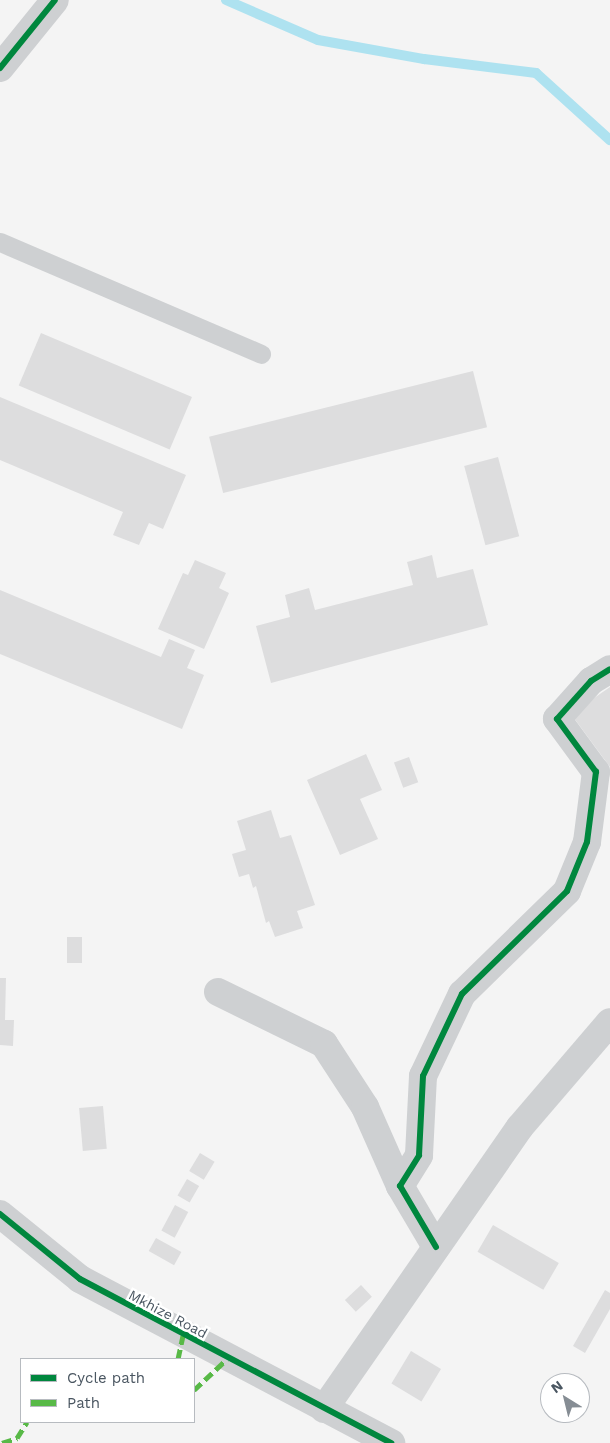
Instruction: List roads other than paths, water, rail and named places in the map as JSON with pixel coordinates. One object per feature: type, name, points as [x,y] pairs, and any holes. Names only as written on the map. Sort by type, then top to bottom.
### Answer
[{"type":"street","points":[[0,68],[54,0]]},
{"type":"street","points":[[400,1186],[419,1155],[423,1076],[462,994],[567,891],[587,842],[596,772],[557,720],[592,681],[610,669]]},
{"type":"street","points":[[218,992],[324,1044],[365,1107],[400,1186],[436,1247]]},
{"type":"street","points":[[338,1424],[436,1247],[520,1127],[610,1022]]},
{"type":"street","name":"Mkhize Road","points":[[0,1214],[80,1280],[338,1424],[391,1443]]},
{"type":"lane","points":[[0,242],[261,354]]},
{"type":"waterway","points":[[226,0],[318,40],[424,59],[536,73],[610,140]]}]
